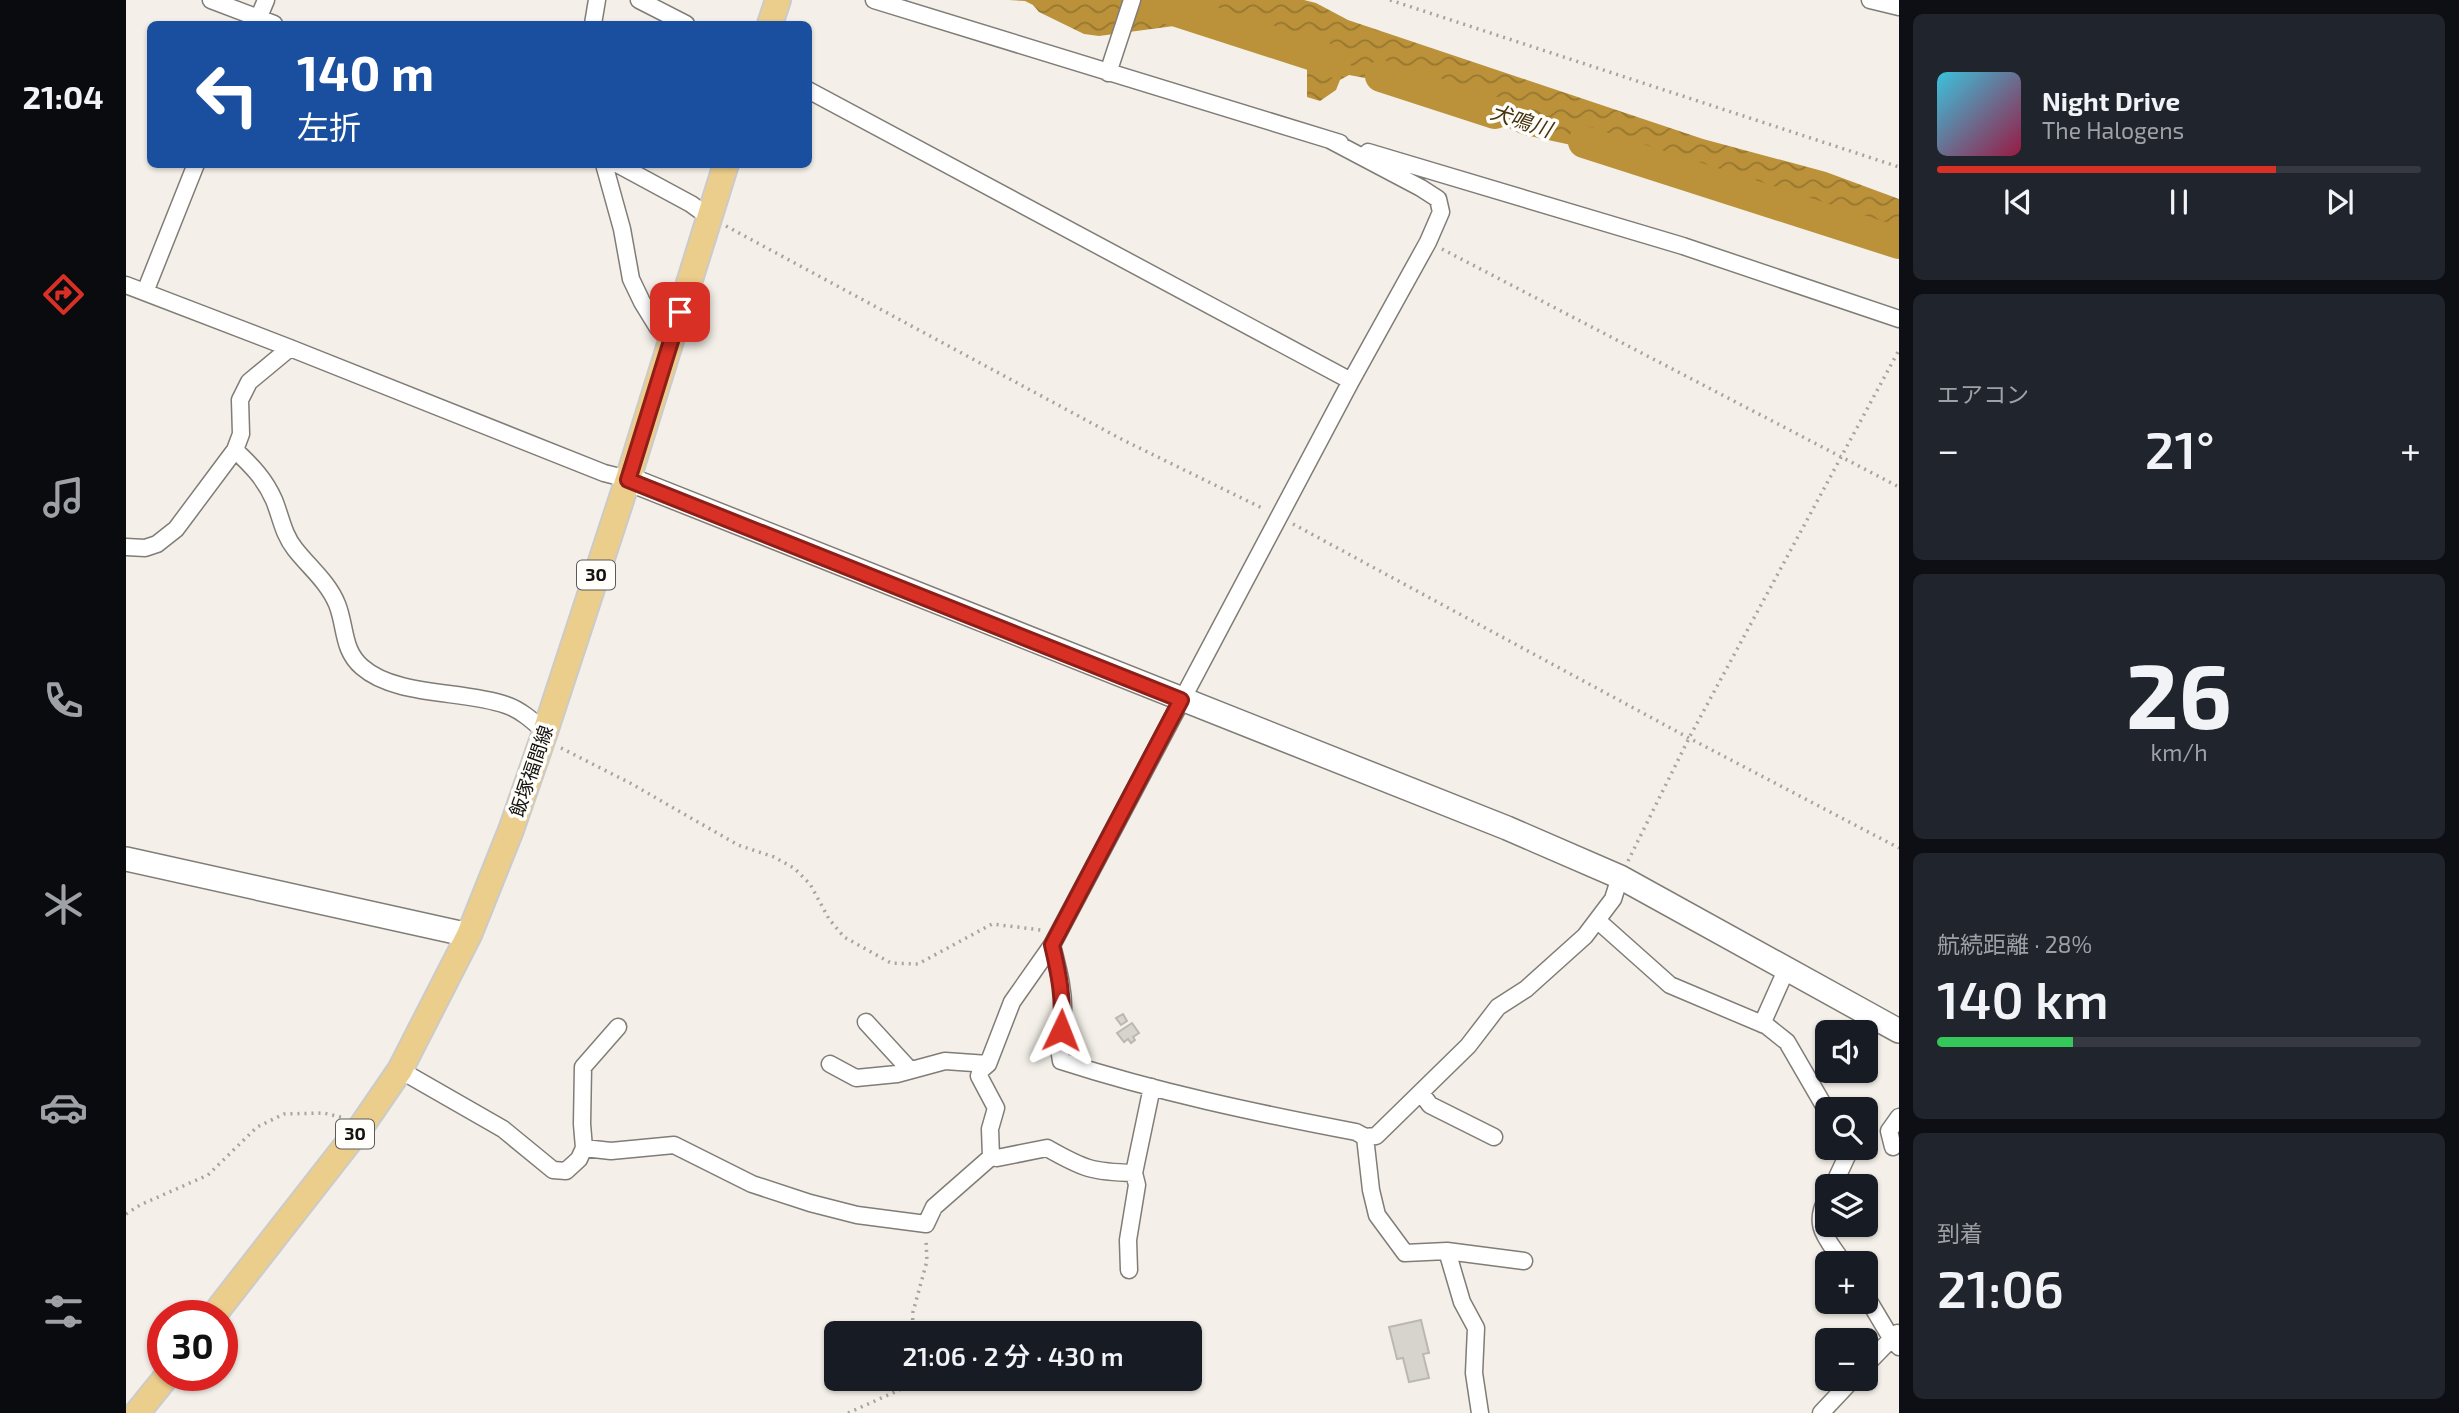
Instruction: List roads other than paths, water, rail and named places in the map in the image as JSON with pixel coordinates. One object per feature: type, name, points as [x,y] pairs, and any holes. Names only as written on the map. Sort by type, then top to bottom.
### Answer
[{"type":"main road","points":[[771,21],[778,0]]},
{"type":"main road","name":"飯塚福間線","points":[[226,1300],[363,1124],[400,1070],[469,935],[511,830],[545,732],[628,480],[725,168]]},
{"type":"main road","points":[[137,1413],[155,1391]]},
{"type":"street","points":[[211,0],[261,21]]},
{"type":"street","points":[[263,21],[266,0]]},
{"type":"street","points":[[594,21],[597,0]]},
{"type":"street","points":[[639,0],[680,21]]},
{"type":"street","points":[[874,0],[1683,247],[1899,319]]},
{"type":"street","points":[[1108,73],[1132,0]]},
{"type":"street","points":[[1870,0],[1899,8]]},
{"type":"street","points":[[812,92],[1351,381]]},
{"type":"street","points":[[991,1157],[990,1129],[996,1108],[979,1076],[988,1063],[1012,1002],[1056,938],[1351,381],[1428,242],[1441,212],[1438,199],[1422,188],[1330,140]]},
{"type":"street","points":[[145,292],[194,168]]},
{"type":"street","points":[[605,168],[622,229],[631,279],[658,328],[673,335]]},
{"type":"street","points":[[624,168],[710,214]]},
{"type":"street","points":[[126,285],[604,473],[628,480],[1507,828],[1620,877],[1899,1031]]},
{"type":"street","points":[[126,547],[145,548],[157,544],[176,529],[234,450],[241,435],[240,400],[249,382],[290,348]]},
{"type":"street","points":[[234,450],[258,473],[294,548],[326,584],[337,604],[349,652],[361,666],[378,679],[505,705],[529,717],[545,732]]},
{"type":"street","points":[[126,859],[469,935]]},
{"type":"street","points":[[1056,938],[1063,1009],[1058,1052],[1061,1061],[1114,1078],[1356,1132],[1365,1137],[1376,1136],[1468,1046],[1498,1007],[1526,989],[1585,936],[1612,899],[1620,877]]},
{"type":"street","points":[[1597,920],[1670,985],[1762,1024],[1787,1042],[1819,1097]]},
{"type":"street","points":[[1762,1024],[1787,968]]},
{"type":"street","points":[[866,1022],[910,1070]]},
{"type":"street","points":[[400,1070],[503,1129],[553,1170],[566,1171],[579,1159],[584,1148],[583,1067],[618,1027]]},
{"type":"street","points":[[830,1064],[856,1078],[897,1074],[945,1061],[988,1063]]},
{"type":"street","points":[[1129,1270],[1128,1240],[1137,1185],[1134,1173],[1152,1087]]},
{"type":"street","points":[[1420,1093],[1430,1105],[1494,1137]]},
{"type":"street","points":[[1893,1147],[1889,1131],[1899,1117]]},
{"type":"street","points":[[1365,1137],[1371,1190],[1377,1215],[1405,1253],[1447,1251],[1524,1261]]},
{"type":"street","points":[[584,1148],[611,1151],[674,1145],[751,1184],[798,1199],[857,1214],[926,1224],[934,1207],[991,1157],[1047,1148],[1080,1167],[1101,1172],[1134,1173]]},
{"type":"street","points":[[1447,1251],[1462,1302],[1476,1328],[1474,1373],[1480,1413]]},
{"type":"street","points":[[1878,1313],[1896,1339],[1878,1355]]},
{"type":"street","points":[[1821,1413],[1842,1391]]},
{"type":"water","points":[[1008,0],[1304,0],[1316,3],[1348,20],[1703,139],[1826,172],[1899,199],[1899,235],[1881,233],[1831,218],[1813,209],[1805,210],[1700,173],[1521,134],[1439,92],[1349,75],[1340,80],[1336,90],[1320,101],[1307,97],[1307,64],[1304,57],[1291,45],[1264,32],[1238,27],[1207,28],[1189,24],[1099,36],[1084,34],[1039,12],[1025,1]]},
{"type":"waterway","name":"犬鳴川","points":[[1143,0],[1335,62]]},
{"type":"waterway","name":"犬鳴川","points":[[1381,76],[1495,113]]},
{"type":"waterway","name":"犬鳴川","points":[[1584,142],[1899,243]]}]
